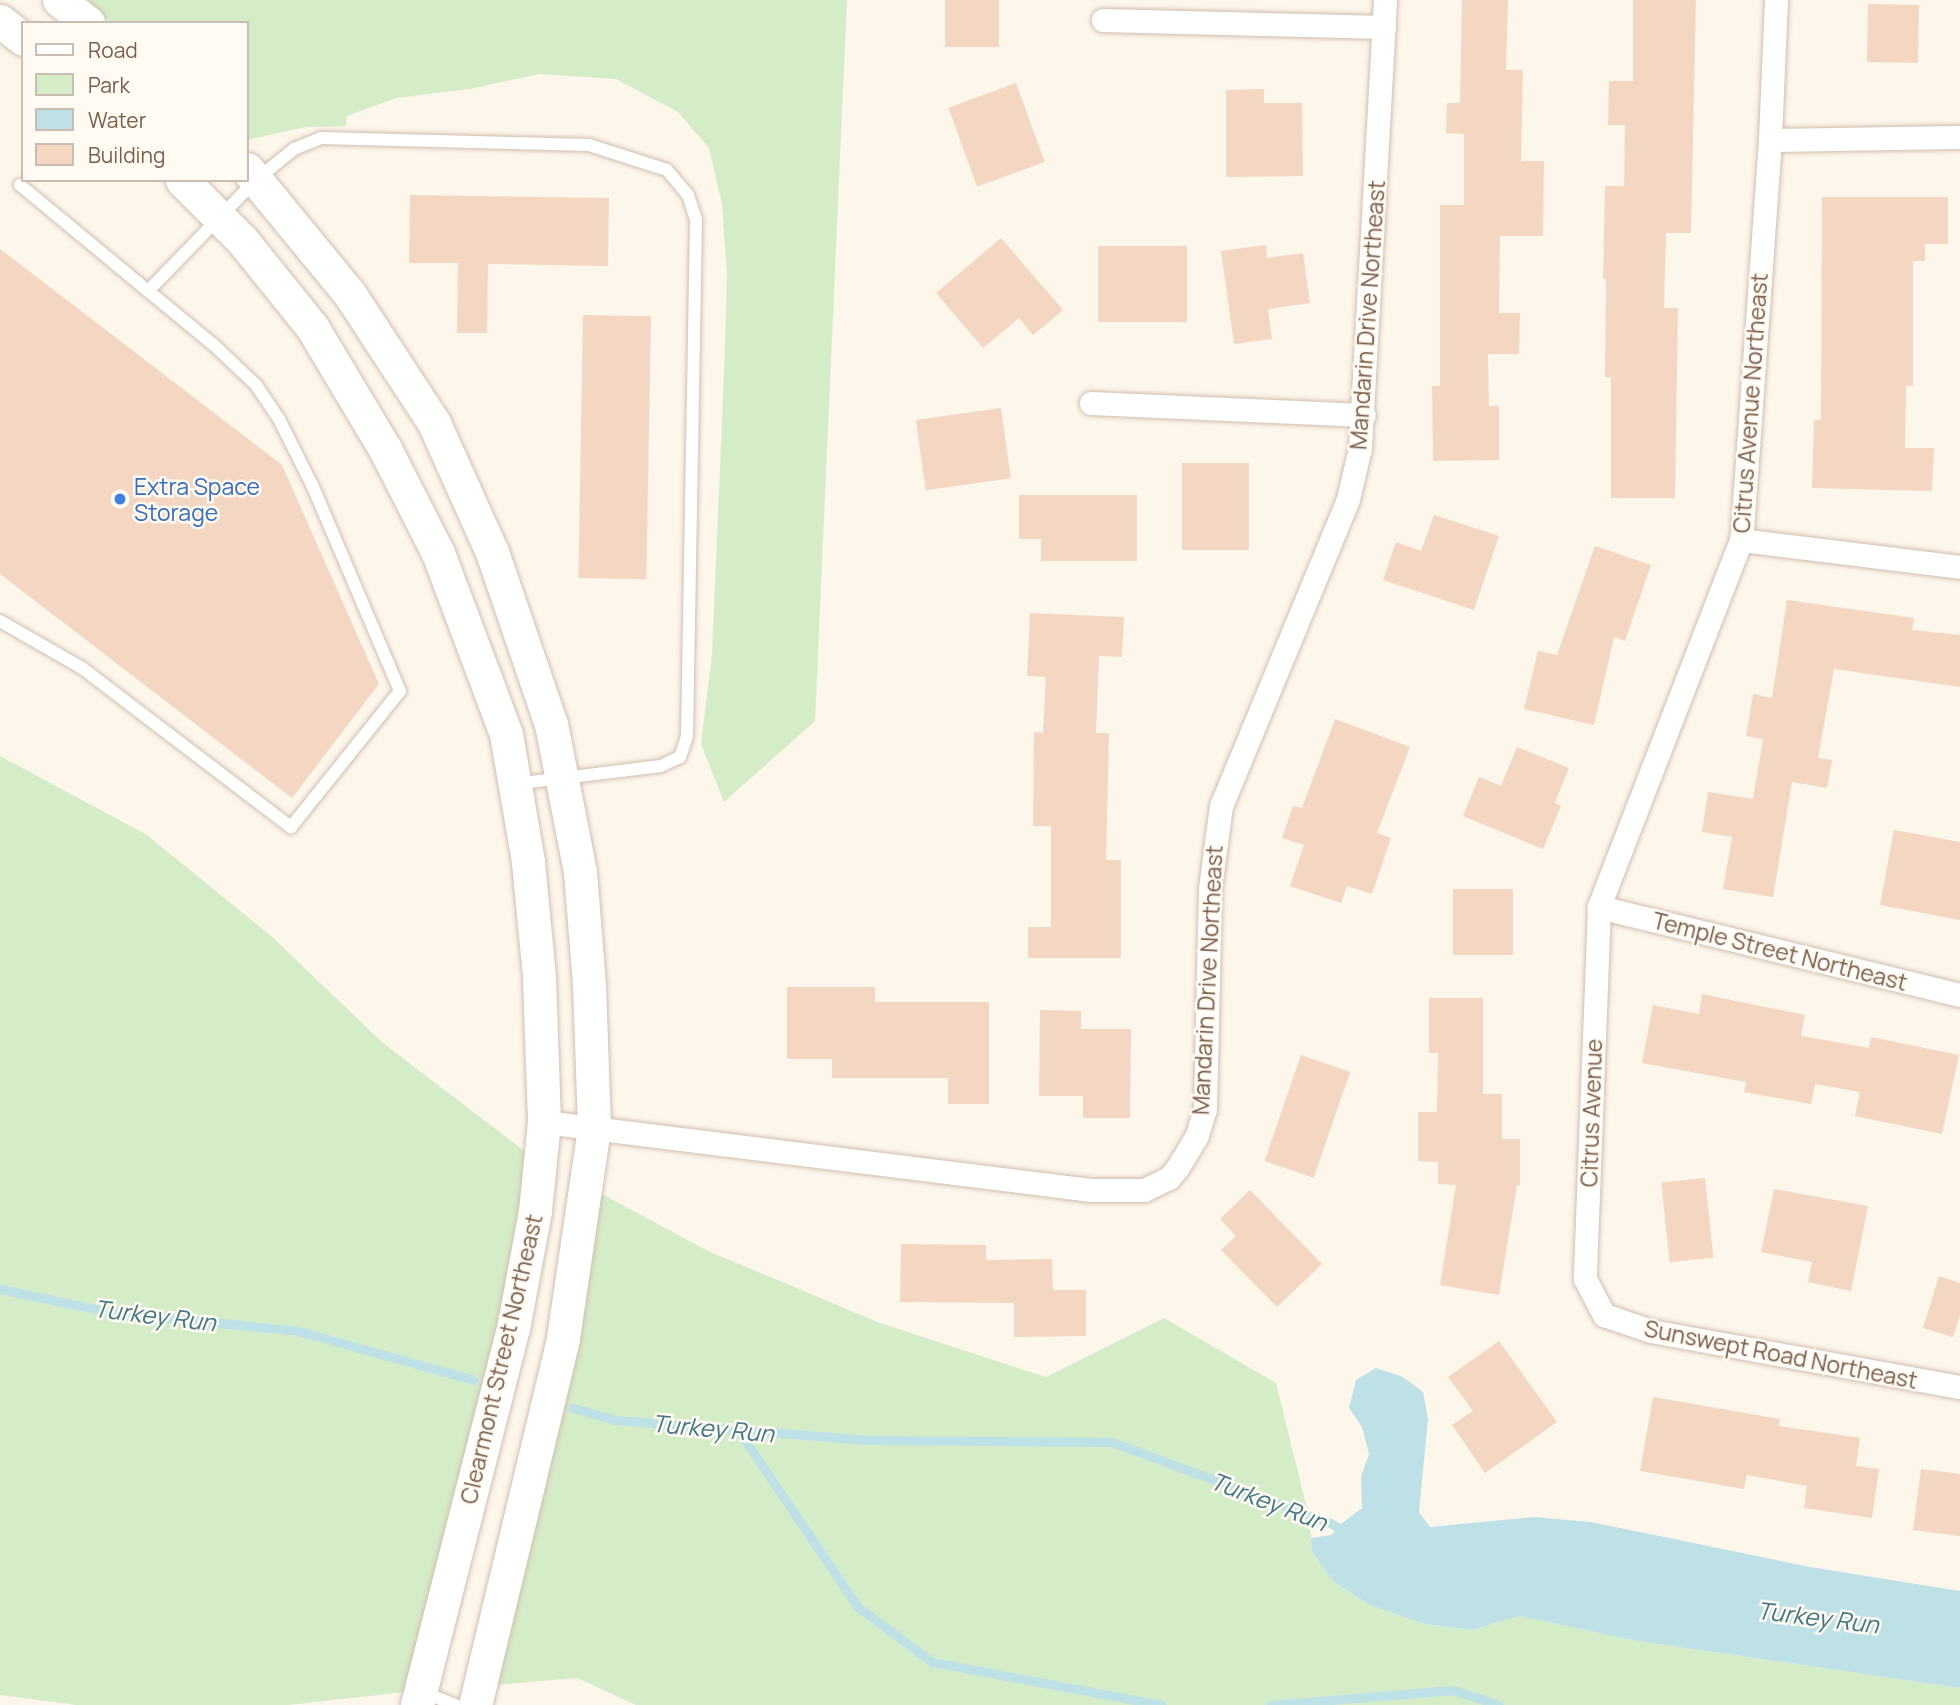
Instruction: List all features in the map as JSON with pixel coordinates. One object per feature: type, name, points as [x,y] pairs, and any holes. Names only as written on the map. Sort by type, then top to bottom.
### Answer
[{"type":"street","points":[[59,0],[85,21]]},
{"type":"street","name":"Mandarin Drive Northeast","points":[[544,1122],[1091,1191],[1144,1191],[1169,1178],[1190,1150],[1205,1109],[1210,888],[1221,806],[1348,499],[1364,415],[1385,0]]},
{"type":"street","name":"Citrus Avenue Northeast","points":[[1599,907],[1741,540],[1770,140],[1776,0]]},
{"type":"street","points":[[1103,20],[1384,27]]},
{"type":"street","points":[[0,21],[21,37]]},
{"type":"street","points":[[1770,140],[1960,137]]},
{"type":"street","points":[[252,174],[349,293],[434,423],[492,552],[551,724],[580,872],[589,984],[594,1128],[563,1339],[475,1705]]},
{"type":"street","name":"Clearmont Street Northeast","points":[[184,182],[242,240],[312,327],[385,449],[438,553],[506,734],[528,862],[540,977],[544,1122],[535,1211],[513,1328],[419,1698]]},
{"type":"street","points":[[1091,403],[1364,415]]},
{"type":"street","points":[[1741,540],[1960,567]]},
{"type":"street","name":"Temple Street Northeast","points":[[1599,907],[1960,995]]},
{"type":"street","name":"Citrus Avenue","points":[[1599,907],[1585,1279],[1604,1315]]},
{"type":"street","name":"Sunswept Road Northeast","points":[[1604,1315],[1651,1332],[1960,1387]]},
{"type":"lane","points":[[252,174],[294,149],[321,138],[589,145],[667,170],[688,195],[696,220],[687,736],[680,757],[661,766],[514,784]]},
{"type":"lane","points":[[148,291],[218,216],[246,182]]},
{"type":"lane","points":[[0,621],[82,668],[291,827],[400,691],[312,485],[279,419],[249,378],[20,185]]},
{"type":"lane","points":[[419,1698],[456,1705]]},
{"type":"green space","points":[[84,0],[847,0],[815,721],[724,802],[701,744],[712,655],[727,275],[722,204],[709,148],[678,112],[616,79],[539,74],[470,89],[396,98],[347,116],[346,126],[306,127],[248,140],[248,21],[110,21]]},
{"type":"green space","points":[[0,756],[147,835],[271,936],[383,1043],[527,1153],[521,1209],[499,1324],[405,1692],[288,1705],[76,1705],[0,1695]]},
{"type":"green space","points":[[600,1193],[708,1251],[880,1323],[1046,1377],[1164,1318],[1276,1383],[1310,1521],[1312,1552],[1335,1583],[1370,1605],[1425,1624],[1472,1630],[1519,1616],[1632,1640],[1960,1688],[1960,1705],[636,1705],[577,1678],[495,1685]]},
{"type":"water","points":[[1376,1368],[1403,1377],[1423,1392],[1428,1419],[1419,1512],[1430,1527],[1534,1517],[1591,1522],[1810,1567],[1960,1591],[1960,1688],[1632,1640],[1519,1616],[1472,1630],[1425,1624],[1370,1605],[1335,1583],[1312,1552],[1311,1538],[1332,1535],[1337,1527],[1362,1508],[1361,1477],[1369,1454],[1362,1427],[1349,1408],[1356,1380]]},
{"type":"building","points":[[945,0],[999,0],[999,47],[945,47]]},
{"type":"building","points":[[1462,0],[1508,0],[1506,70],[1523,70],[1521,161],[1544,161],[1543,236],[1500,236],[1499,313],[1520,313],[1519,354],[1488,354],[1489,406],[1499,406],[1499,460],[1433,461],[1432,386],[1440,386],[1440,205],[1464,205],[1464,134],[1446,133],[1447,103],[1460,103]]},
{"type":"building","points":[[1633,0],[1696,0],[1691,233],[1666,233],[1664,308],[1678,308],[1675,498],[1611,498],[1611,377],[1605,377],[1606,279],[1603,279],[1605,186],[1624,186],[1625,125],[1608,125],[1609,81],[1633,81]]},
{"type":"building","points":[[1868,4],[1919,5],[1918,63],[1867,62]]},
{"type":"building","points":[[1016,83],[1045,162],[977,187],[948,108]]},
{"type":"building","points":[[1264,89],[1264,103],[1302,103],[1303,176],[1226,177],[1226,90]]},
{"type":"building","points":[[410,195],[609,198],[608,266],[488,264],[487,333],[457,333],[458,263],[409,263]]},
{"type":"building","points":[[1822,197],[1948,197],[1948,244],[1925,244],[1925,261],[1913,261],[1913,386],[1906,386],[1905,448],[1934,448],[1932,491],[1812,488],[1814,420],[1821,420]]},
{"type":"building","points":[[1001,238],[1063,310],[1033,335],[1019,318],[983,348],[936,293]]},
{"type":"building","points":[[1266,245],[1267,258],[1303,253],[1310,303],[1268,309],[1272,339],[1234,344],[1221,251]]},
{"type":"building","points":[[1098,246],[1187,246],[1187,322],[1098,322]]},
{"type":"building","points":[[0,249],[282,465],[379,684],[292,798],[0,574]]},
{"type":"building","points":[[583,315],[651,316],[646,579],[578,578]]},
{"type":"building","points":[[1001,408],[1011,478],[926,490],[916,420]]},
{"type":"building","points":[[1182,463],[1249,463],[1249,550],[1182,550]]},
{"type":"building","points":[[1019,495],[1137,495],[1137,561],[1041,561],[1041,539],[1019,539]]},
{"type":"building","points":[[1434,515],[1499,536],[1474,610],[1383,580],[1396,542],[1421,551]]},
{"type":"building","points":[[1595,546],[1651,565],[1625,641],[1614,637],[1594,725],[1524,709],[1538,651],[1557,655]]},
{"type":"building","points":[[1787,600],[1914,618],[1912,630],[1960,635],[1960,687],[1834,669],[1818,758],[1832,760],[1827,788],[1792,782],[1773,897],[1723,889],[1732,837],[1702,832],[1708,792],[1753,799],[1763,739],[1746,736],[1753,694],[1772,698]]},
{"type":"building","points":[[1030,613],[1124,617],[1122,657],[1099,656],[1096,733],[1109,733],[1106,860],[1121,860],[1121,958],[1028,958],[1028,927],[1051,927],[1051,826],[1033,826],[1034,732],[1043,733],[1046,677],[1027,676]]},
{"type":"building","points":[[1335,719],[1410,747],[1377,833],[1391,838],[1372,894],[1347,886],[1341,903],[1290,886],[1304,845],[1282,838],[1293,806],[1302,808]]},
{"type":"building","points":[[1517,747],[1569,768],[1555,803],[1561,806],[1543,849],[1463,816],[1479,777],[1501,786]]},
{"type":"building","points":[[1894,830],[1960,842],[1960,920],[1880,905]]},
{"type":"building","points":[[1453,889],[1513,889],[1513,955],[1453,955]]},
{"type":"building","points":[[787,987],[875,987],[875,1002],[989,1002],[989,1104],[948,1104],[948,1078],[832,1078],[832,1059],[787,1059]]},
{"type":"building","points":[[1702,994],[1805,1015],[1801,1036],[1869,1048],[1871,1037],[1959,1055],[1942,1134],[1855,1116],[1860,1092],[1815,1084],[1811,1104],[1744,1092],[1746,1082],[1642,1063],[1653,1005],[1699,1014]]},
{"type":"building","points":[[1429,998],[1483,998],[1483,1094],[1502,1094],[1502,1139],[1520,1139],[1520,1185],[1517,1185],[1499,1295],[1440,1285],[1456,1185],[1438,1184],[1438,1162],[1418,1161],[1418,1112],[1437,1112],[1438,1053],[1429,1053]]},
{"type":"building","points":[[1040,1010],[1081,1011],[1081,1029],[1131,1029],[1130,1118],[1083,1118],[1083,1096],[1039,1096]]},
{"type":"building","points":[[1301,1055],[1350,1072],[1314,1178],[1265,1161]]},
{"type":"building","points":[[1705,1178],[1713,1258],[1670,1262],[1661,1183]]},
{"type":"building","points":[[1774,1189],[1868,1206],[1851,1291],[1808,1282],[1812,1262],[1761,1252]]},
{"type":"building","points":[[1250,1190],[1322,1264],[1277,1307],[1221,1250],[1236,1236],[1220,1219]]},
{"type":"building","points":[[901,1244],[986,1245],[986,1260],[1052,1259],[1053,1290],[1086,1290],[1086,1336],[1014,1337],[1014,1303],[900,1302]]},
{"type":"building","points":[[1939,1276],[1960,1283],[1960,1315],[1953,1337],[1923,1328]]},
{"type":"building","points":[[1499,1341],[1557,1422],[1485,1473],[1452,1425],[1473,1411],[1448,1377]]},
{"type":"building","points":[[1653,1397],[1780,1419],[1779,1426],[1860,1438],[1856,1466],[1879,1469],[1872,1518],[1804,1508],[1807,1486],[1747,1475],[1744,1489],[1640,1471]]},
{"type":"building","points":[[1921,1469],[1960,1474],[1960,1536],[1913,1530]]},
{"type":"waterway","name":"Turkey Run","points":[[0,1289],[109,1312],[298,1331],[473,1380]]},
{"type":"waterway","name":"Turkey Run","points":[[573,1408],[616,1420],[869,1440],[1112,1442],[1330,1523],[1346,1532]]},
{"type":"waterway","points":[[738,1430],[858,1607],[932,1662],[1161,1705]]},
{"type":"waterway","points":[[1271,1705],[1453,1690],[1499,1705]]},
{"type":"place","name":"Extra Space Storage","points":[[120,499]]}]
